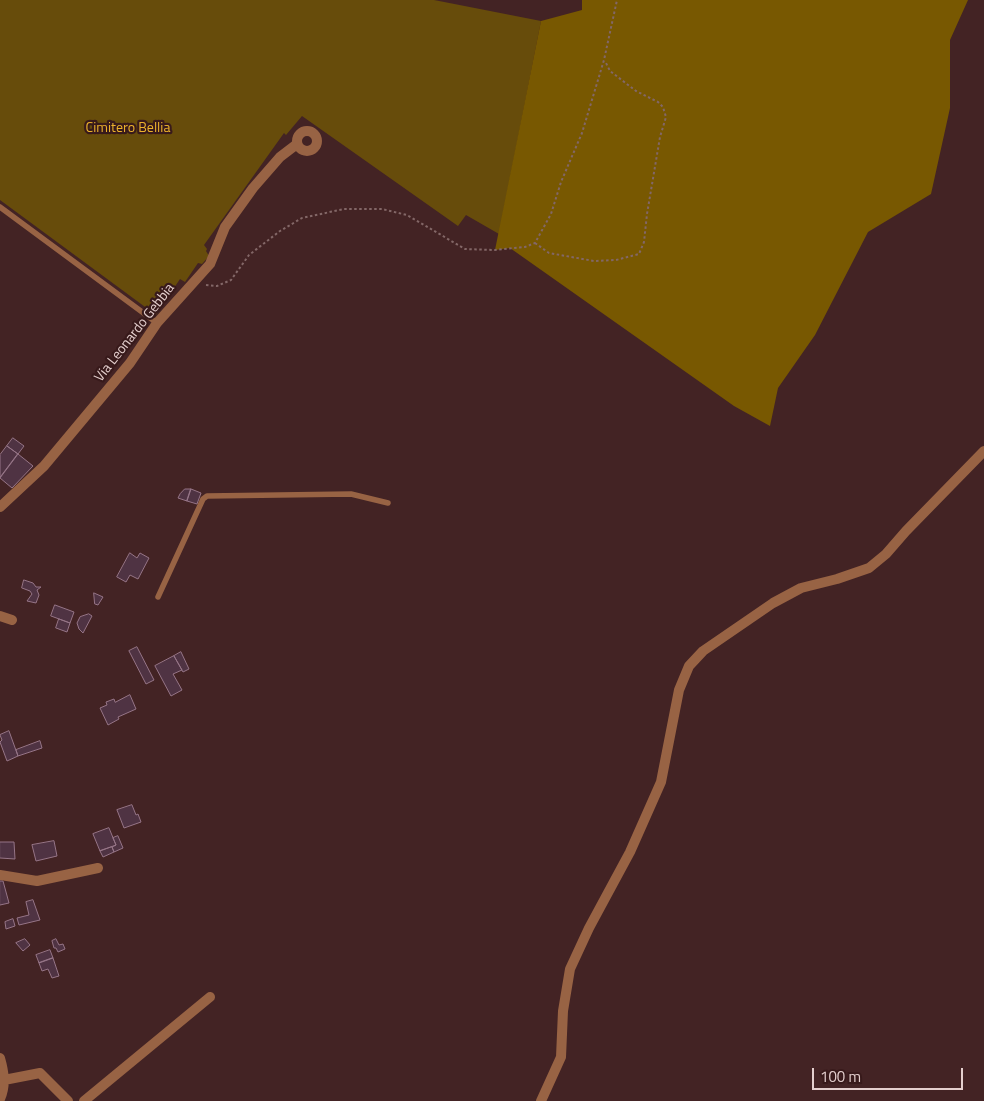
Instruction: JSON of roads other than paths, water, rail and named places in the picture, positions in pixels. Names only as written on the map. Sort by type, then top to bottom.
[{"type":"street","name":"Via Leonardo Gebbia","points":[[0,507],[44,466],[130,363],[157,323],[210,264],[225,227],[253,188],[280,157],[297,144]]},
{"type":"street","points":[[542,1101],[561,1057],[563,1011],[570,969],[589,928],[630,852],[661,782],[679,690],[688,666],[703,651],[773,603],[801,588],[837,579],[869,568],[886,554],[984,450]]},
{"type":"street","points":[[0,616],[12,620]]},
{"type":"street","points":[[0,875],[37,881],[98,868]]},
{"type":"street","points":[[84,1101],[210,997]]},
{"type":"street","points":[[0,1058],[4,1080],[4,1091],[0,1098]]},
{"type":"street","points":[[4,1080],[40,1072],[68,1101]]},
{"type":"lane","points":[[0,207],[157,323]]},
{"type":"lane","points":[[158,597],[203,500],[207,496],[352,494],[388,503]]},
{"type":"park label","name":"Cimitero Bellia","points":[[128,129]]}]
